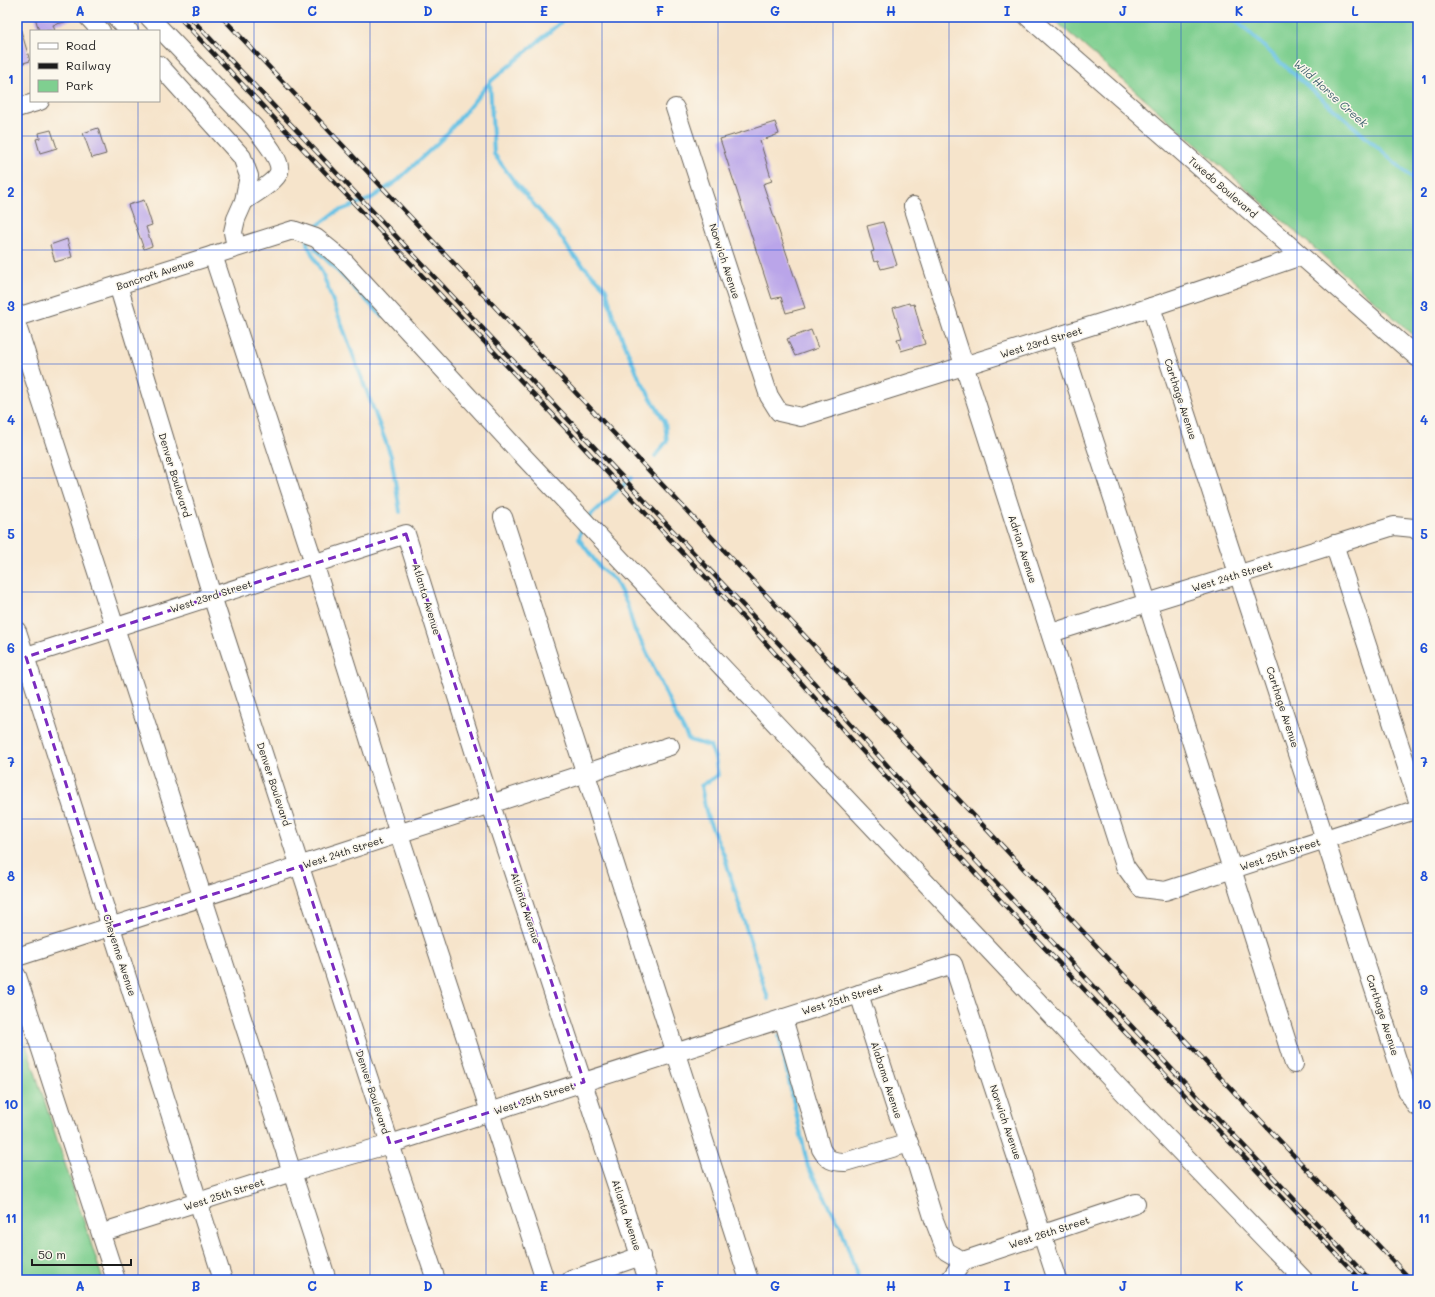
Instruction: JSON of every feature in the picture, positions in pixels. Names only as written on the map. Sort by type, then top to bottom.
[{"type":"street","points":[[88,17],[100,30]]},
{"type":"street","points":[[116,17],[127,30]]},
{"type":"street","points":[[149,17],[254,127],[267,143],[279,164],[279,173],[273,181],[244,201]]},
{"type":"street","name":"Tuxedo Boulevard","points":[[1028,17],[1418,358]]},
{"type":"street","points":[[160,66],[242,157],[249,176],[244,201],[236,219],[233,232],[236,247]]},
{"type":"street","points":[[17,108],[37,102]]},
{"type":"street","name":"Norwich Avenue","points":[[675,108],[769,396],[779,412]]},
{"type":"street","name":"Adrian Avenue","points":[[913,206],[963,366],[1051,633],[1124,866],[1141,888]]},
{"type":"street","name":"Bancroft Avenue","points":[[17,317],[293,230],[316,238],[342,258],[450,377],[1127,1096],[1304,1280]]},
{"type":"street","points":[[213,255],[314,563],[399,834],[545,1280]]},
{"type":"street","name":"West 23rd Street","points":[[779,412],[801,417],[1151,308],[1301,256]]},
{"type":"street","name":"Denver Boulevard","points":[[118,285],[212,596],[301,866],[390,1144],[436,1280]]},
{"type":"street","name":"Carthage Avenue","points":[[1151,308],[1407,1090],[1417,1106]]},
{"type":"street","points":[[17,326],[327,1280]]},
{"type":"street","points":[[1060,336],[1147,602],[1294,1064]]},
{"type":"street","points":[[503,516],[749,1280]]},
{"type":"street","name":"West 24th Street","points":[[1051,633],[1239,573],[1394,526],[1416,529]]},
{"type":"street","name":"West 23rd Street","points":[[21,658],[406,534]]},
{"type":"street","name":"Atlanta Avenue","points":[[406,534],[492,805],[648,1280]]},
{"type":"street","points":[[1334,544],[1418,800]]},
{"type":"street","name":"Cheyenne Avenue","points":[[17,630],[21,658],[111,927],[223,1280]]},
{"type":"street","name":"West 24th Street","points":[[17,957],[492,805],[670,746]]},
{"type":"street","name":"West 25th Street","points":[[1141,888],[1165,891],[1418,809]]},
{"type":"street","name":"Norwich Avenue","points":[[953,964],[1043,1233],[1057,1280]]},
{"type":"street","name":"West 25th Street","points":[[113,1229],[292,1172],[390,1144],[953,964]]},
{"type":"street","points":[[17,976],[116,1280]]},
{"type":"street","name":"Alabama Avenue","points":[[859,994],[896,1109],[917,1165],[934,1220],[946,1251],[963,1261]]},
{"type":"street","points":[[783,1018],[821,1149],[826,1158],[834,1162],[845,1162],[909,1143]]},
{"type":"street","name":"West 26th Street","points":[[963,1261],[1136,1203]]},
{"type":"street","points":[[571,1280],[641,1256]]},
{"type":"street","points":[[950,1280],[963,1261]]},
{"type":"highlighted area","points":[[406,534],[584,1082],[390,1144],[301,866],[111,927],[26,657]]},
{"type":"green space","points":[[1051,17],[1418,17],[1418,339]]},
{"type":"green space","points":[[17,1017],[103,1280],[17,1280]]},
{"type":"building","points":[[35,17],[71,17],[72,20],[53,25],[55,30],[39,30]]},
{"type":"building","points":[[20,27],[30,61],[17,65],[17,28]]},
{"type":"building","points":[[775,122],[779,134],[760,141],[772,181],[763,184],[805,308],[786,313],[781,297],[772,299],[720,139]]},
{"type":"building","points":[[98,128],[106,154],[92,158],[83,133]]},
{"type":"building","points":[[51,130],[57,148],[40,153],[36,139],[40,138],[39,133]]},
{"type":"building","points":[[144,200],[152,225],[146,227],[152,246],[144,249],[128,205]]},
{"type":"building","points":[[883,222],[897,265],[881,269],[878,261],[874,262],[871,252],[874,251],[867,226]]},
{"type":"building","points":[[67,239],[72,257],[55,262],[50,245]]},
{"type":"building","points":[[909,303],[910,305],[914,304],[925,344],[901,351],[897,339],[902,338],[893,308]]},
{"type":"building","points":[[811,330],[818,348],[795,356],[787,339]]},
{"type":"waterway","points":[[310,231],[336,212],[370,199],[397,181],[444,137],[490,82],[567,17]]},
{"type":"waterway","name":"Wild Horse Creek","points":[[1233,17],[1279,61],[1418,183]]},
{"type":"waterway","points":[[490,82],[494,154],[513,180],[556,230],[572,254],[606,289],[613,316],[639,378],[665,422],[667,441],[655,456]]},
{"type":"waterway","points":[[308,240],[307,244],[322,272],[391,456],[400,512]]},
{"type":"waterway","points":[[315,248],[382,316]]},
{"type":"waterway","points":[[588,518],[631,478]]},
{"type":"waterway","points":[[582,526],[579,539],[601,569],[615,580],[627,604],[634,629],[644,646],[675,714],[689,740],[710,746],[715,758],[718,775],[701,786],[707,816],[724,855],[768,999]]},
{"type":"waterway","points":[[779,1036],[808,1167],[840,1225],[859,1280]]},
{"type":"railway","points":[[179,17],[729,602],[854,742],[1039,942],[1361,1280]]},
{"type":"railway","points":[[190,17],[783,648],[902,782],[1370,1280]]},
{"type":"railway","points":[[222,17],[1411,1280]]}]
